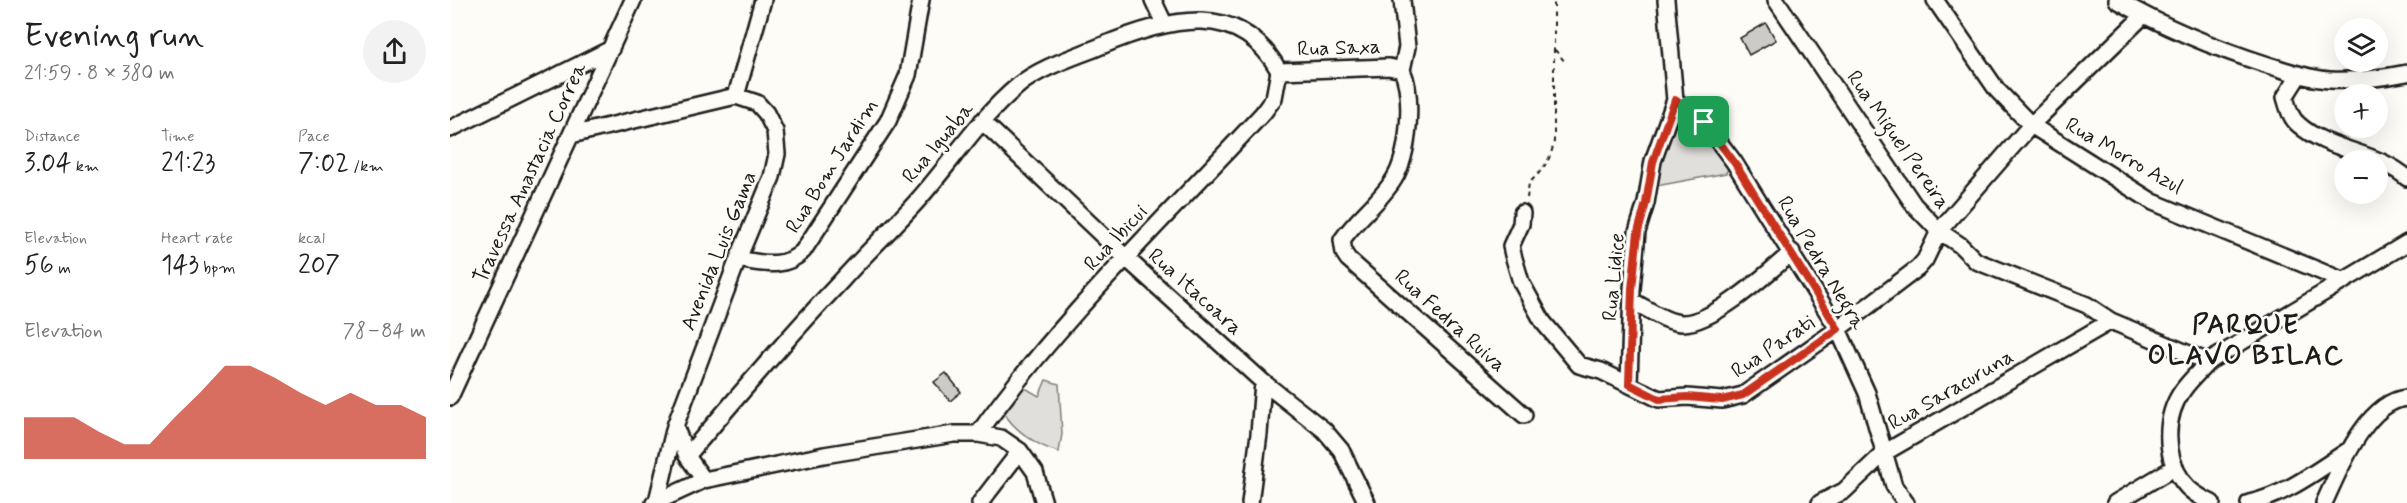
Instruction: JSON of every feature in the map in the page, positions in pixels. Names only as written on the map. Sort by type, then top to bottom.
[{"type":"street","name":"Travessa Anastacia Correa","points":[[450,396],[633,0]]},
{"type":"street","points":[[571,135],[736,96],[763,0]]},
{"type":"street","name":"Rua Bom Jardim","points":[[738,259],[770,265],[787,263],[795,260],[802,251],[888,121],[908,75],[921,0]]},
{"type":"street","points":[[1153,0],[1162,19]]},
{"type":"street","points":[[1402,0],[1407,47],[1402,70]]},
{"type":"street","name":"Rua Lidice","points":[[1629,384],[1632,301],[1638,232],[1653,162],[1675,100],[1670,24],[1666,0]]},
{"type":"street","name":"Rua Miguel Pereira","points":[[1776,0],[1914,205],[1939,231],[1960,244],[1976,261],[2087,305],[2111,321],[2208,363]]},
{"type":"street","name":"Rua Morro Azul","points":[[1935,0],[1997,90],[2031,125],[2153,202],[2344,281]]},
{"type":"street","points":[[2117,0],[2205,43],[2299,75],[2328,80],[2381,78],[2407,73]]},
{"type":"street","name":"Rua Iguaba","points":[[687,456],[843,279],[918,200],[982,121],[1022,83],[1059,63],[1162,19],[1209,11],[1231,16],[1249,26],[1264,40],[1279,71]]},
{"type":"street","name":"Rua Parati","points":[[1522,213],[1521,224],[1511,246],[1521,282],[1544,322],[1579,365],[1601,371],[1659,399],[1687,397],[1722,400],[1743,395],[1838,329],[1918,268],[1925,260],[1939,231],[2031,125],[2144,15]]},
{"type":"street","points":[[450,129],[611,49]]},
{"type":"street","name":"Rua Saxa","points":[[1279,71],[1389,67],[1402,70],[1407,80],[1409,105],[1399,166],[1395,178],[1382,195],[1342,240],[1344,253],[1348,259]]},
{"type":"street","name":"Rua Ibicui","points":[[978,434],[1004,396],[1125,257],[1263,112],[1274,98],[1279,71]]},
{"type":"street","points":[[2299,75],[2285,97],[2289,113],[2298,125],[2314,135],[2378,160],[2407,178]]},
{"type":"street","name":"Avenida Luis Gama","points":[[656,502],[675,426],[738,259],[772,177],[777,154],[775,131],[766,113],[756,104],[736,96]]},
{"type":"street","name":"Rua Pedra Negra","points":[[1675,100],[1704,122],[1734,162],[1838,329],[1867,393],[1894,486],[1906,503]]},
{"type":"street","name":"Rua Itacoara","points":[[982,121],[1125,257],[1263,382],[1324,430],[1341,450],[1366,503]]},
{"type":"street","points":[[2212,503],[2196,495],[2183,483],[2175,467],[2168,423],[2182,391],[2208,363],[2407,243]]},
{"type":"street","points":[[1632,301],[1662,317],[1683,323],[1697,320],[1746,291],[1792,252]]},
{"type":"street","name":"Rua Fedra Ruiva","points":[[1348,259],[1524,415]]},
{"type":"street","name":"Rua Saracuruna","points":[[1820,503],[1844,491],[1884,453],[2111,321]]},
{"type":"street","points":[[1250,503],[1263,382]]},
{"type":"street","points":[[2324,503],[2350,449],[2380,410],[2398,399],[2407,398]]},
{"type":"street","points":[[675,426],[687,456],[704,480]]},
{"type":"street","name":"Avenida Luis Gama","points":[[656,502],[704,480],[824,455],[954,434],[978,434],[1001,438],[1020,451],[1035,472],[1044,503]]},
{"type":"street","points":[[2249,503],[2260,501],[2296,484],[2350,449]]},
{"type":"street","points":[[980,503],[1020,451]]},
{"type":"street","points":[[2115,503],[2175,467]]},
{"type":"path","points":[[1522,213],[1529,183],[1543,170],[1552,154],[1554,0]]},
{"type":"path","points":[[1555,50],[1566,63]]},
{"type":"shaded area","points":[[1682,117],[1729,166],[1726,173],[1656,186],[1666,139],[1675,123]]},
{"type":"shaded area","points":[[1046,380],[1059,384],[1062,434],[1059,452],[1028,437],[1014,426],[1004,413],[1010,397],[1019,389],[1027,389],[1039,396]]},
{"type":"building","points":[[1766,23],[1776,40],[1749,55],[1740,38]]},
{"type":"building","points":[[946,373],[961,392],[950,401],[934,382]]},
{"type":"district","name":"PARQUE OLAVO BILAC","points":[[2246,340]]},
{"type":"route","points":[[1675,100],[1704,122],[1734,162],[1838,329],[1743,395],[1722,400],[1687,397],[1659,399],[1629,384],[1629,334],[1638,232],[1653,162],[1675,100]]}]
